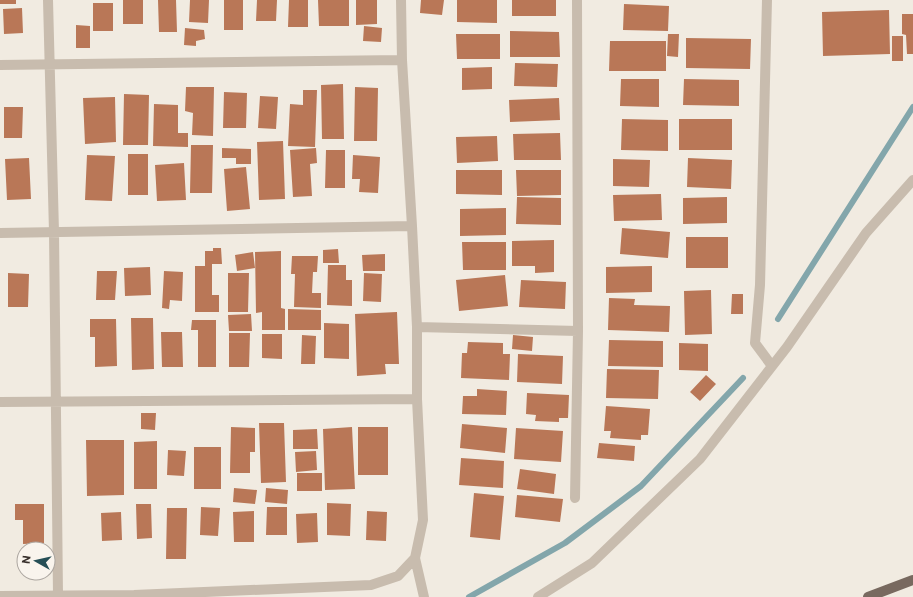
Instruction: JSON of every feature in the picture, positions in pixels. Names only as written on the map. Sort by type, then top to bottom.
[{"type":"main road","points":[[868,597],[913,580]]},
{"type":"street","points":[[48,0],[54,232],[58,595]]},
{"type":"street","points":[[402,0],[402,60],[417,327],[417,398],[423,520],[415,558],[424,597]]},
{"type":"street","points":[[575,498],[578,331],[577,0]]},
{"type":"street","points":[[767,0],[760,285],[755,343],[772,366]]},
{"type":"street","points":[[0,65],[402,60]]},
{"type":"street","points":[[538,597],[592,563],[700,459],[787,347],[866,233],[913,180]]},
{"type":"street","points":[[0,233],[412,226]]},
{"type":"street","points":[[417,327],[578,331]]},
{"type":"street","points":[[0,402],[417,398]]},
{"type":"street","points":[[0,596],[134,596],[371,585],[398,576],[415,558]]},
{"type":"building","points":[[0,0],[16,0],[16,4],[0,4]]},
{"type":"building","points":[[123,0],[143,0],[143,24],[123,24]]},
{"type":"building","points":[[158,0],[176,0],[177,32],[159,32]]},
{"type":"building","points":[[190,0],[209,0],[208,23],[189,22]]},
{"type":"building","points":[[224,0],[243,0],[243,30],[224,30]]},
{"type":"building","points":[[257,0],[277,0],[276,21],[256,21]]},
{"type":"building","points":[[289,0],[308,0],[308,27],[288,27]]},
{"type":"building","points":[[318,0],[349,0],[349,26],[319,26]]},
{"type":"building","points":[[356,0],[377,0],[377,24],[356,25]]},
{"type":"building","points":[[421,0],[444,0],[442,15],[420,13]]},
{"type":"building","points":[[457,0],[497,0],[497,23],[457,22]]},
{"type":"building","points":[[512,0],[556,0],[556,16],[512,16]]},
{"type":"building","points":[[93,3],[113,3],[113,31],[93,31]]},
{"type":"building","points":[[624,4],[669,6],[668,31],[623,30]]},
{"type":"building","points":[[22,8],[23,33],[4,34],[3,9]]},
{"type":"building","points":[[889,10],[890,54],[823,56],[822,12]]},
{"type":"building","points":[[902,14],[913,14],[913,54],[907,54],[906,35],[902,34]]},
{"type":"building","points":[[76,25],[90,26],[90,48],[76,48]]},
{"type":"building","points":[[364,26],[382,28],[381,42],[363,41]]},
{"type":"building","points":[[185,28],[204,30],[205,39],[196,41],[196,46],[184,45]]},
{"type":"building","points":[[510,31],[559,32],[560,57],[510,57]]},
{"type":"building","points":[[456,34],[500,34],[500,59],[457,59]]},
{"type":"building","points":[[668,34],[679,34],[678,57],[667,56]]},
{"type":"building","points":[[892,36],[903,36],[903,61],[892,61]]},
{"type":"building","points":[[686,38],[751,39],[750,69],[686,68]]},
{"type":"building","points":[[610,41],[666,41],[666,71],[609,71]]},
{"type":"building","points":[[515,63],[558,64],[557,87],[514,86]]},
{"type":"building","points":[[492,67],[492,89],[462,90],[462,68]]},
{"type":"building","points":[[621,79],[659,79],[659,107],[620,106]]},
{"type":"building","points":[[684,79],[739,80],[739,106],[683,105]]},
{"type":"building","points":[[343,84],[344,139],[322,139],[321,85]]},
{"type":"building","points":[[186,87],[214,87],[213,136],[192,135],[193,113],[185,111]]},
{"type":"building","points":[[355,87],[378,88],[377,141],[354,141]]},
{"type":"building","points":[[303,90],[317,90],[315,147],[288,146],[290,104],[303,105]]},
{"type":"building","points":[[224,92],[247,93],[246,128],[223,128]]},
{"type":"building","points":[[124,94],[149,95],[148,145],[123,145]]},
{"type":"building","points":[[260,96],[278,97],[276,129],[258,128]]},
{"type":"building","points":[[115,97],[116,142],[85,144],[83,98]]},
{"type":"building","points":[[559,98],[560,120],[510,122],[509,100]]},
{"type":"building","points":[[154,104],[178,105],[178,133],[188,133],[188,147],[153,146]]},
{"type":"building","points":[[4,107],[23,107],[22,138],[4,138]]},
{"type":"building","points":[[622,119],[668,120],[668,151],[621,150]]},
{"type":"building","points":[[679,119],[732,119],[732,150],[679,150]]},
{"type":"building","points":[[560,133],[561,160],[514,160],[513,134]]},
{"type":"building","points":[[497,136],[498,161],[457,163],[456,137]]},
{"type":"building","points":[[283,141],[285,199],[259,200],[257,142]]},
{"type":"building","points":[[191,145],[213,145],[212,193],[190,193]]},
{"type":"building","points":[[222,148],[251,149],[251,164],[236,164],[236,158],[222,158]]},
{"type":"building","points":[[316,148],[317,163],[310,164],[312,196],[293,197],[290,150]]},
{"type":"building","points":[[326,150],[345,150],[345,188],[325,188]]},
{"type":"building","points":[[128,154],[148,154],[148,195],[128,195]]},
{"type":"building","points":[[87,155],[115,156],[112,201],[85,200]]},
{"type":"building","points":[[353,155],[380,157],[378,193],[359,192],[360,179],[352,179]]},
{"type":"building","points":[[29,158],[31,199],[7,200],[5,159]]},
{"type":"building","points":[[688,158],[732,160],[731,189],[687,187]]},
{"type":"building","points":[[613,159],[650,160],[649,187],[613,186]]},
{"type":"building","points":[[184,163],[186,200],[157,201],[155,165]]},
{"type":"building","points":[[246,167],[250,209],[227,211],[224,169]]},
{"type":"building","points":[[456,170],[502,170],[502,195],[456,194]]},
{"type":"building","points":[[516,170],[561,170],[561,195],[517,196]]},
{"type":"building","points":[[661,194],[662,220],[614,221],[613,195]]},
{"type":"building","points":[[517,197],[561,198],[561,225],[516,224]]},
{"type":"building","points":[[727,197],[727,223],[683,224],[683,198]]},
{"type":"building","points":[[506,208],[506,235],[460,236],[460,209]]},
{"type":"building","points":[[622,228],[670,232],[668,258],[620,254]]},
{"type":"building","points":[[686,237],[728,237],[728,268],[686,268]]},
{"type":"building","points":[[554,240],[554,272],[535,273],[535,266],[512,266],[512,241]]},
{"type":"building","points":[[462,242],[506,242],[506,270],[463,270]]},
{"type":"building","points":[[213,248],[221,248],[222,264],[212,264],[212,295],[219,295],[219,312],[195,312],[195,266],[205,266],[205,251],[213,251]]},
{"type":"building","points":[[338,249],[339,263],[323,263],[323,250]]},
{"type":"building","points":[[281,251],[281,308],[285,309],[285,330],[262,330],[262,312],[256,313],[255,252]]},
{"type":"building","points":[[253,252],[255,268],[237,271],[235,255]]},
{"type":"building","points":[[385,254],[385,271],[363,271],[362,255]]},
{"type":"building","points":[[292,256],[318,256],[317,272],[313,272],[312,293],[321,293],[321,308],[294,307],[295,274],[291,274]]},
{"type":"building","points":[[328,265],[346,265],[346,280],[352,280],[352,306],[327,305]]},
{"type":"building","points":[[652,266],[652,292],[606,293],[606,267]]},
{"type":"building","points":[[150,267],[151,295],[125,296],[124,268]]},
{"type":"building","points":[[97,271],[117,271],[115,300],[96,300]]},
{"type":"building","points":[[164,271],[183,272],[182,301],[170,300],[169,309],[162,308]]},
{"type":"building","points":[[8,273],[29,274],[28,307],[8,307]]},
{"type":"building","points":[[228,273],[249,273],[248,312],[228,312]]},
{"type":"building","points":[[364,273],[382,274],[381,302],[363,301]]},
{"type":"building","points":[[505,275],[508,306],[459,311],[456,280]]},
{"type":"building","points":[[521,280],[566,282],[565,309],[519,307]]},
{"type":"building","points":[[711,290],[712,334],[685,335],[684,291]]},
{"type":"building","points":[[732,294],[743,294],[743,314],[731,314]]},
{"type":"building","points":[[609,298],[635,299],[634,305],[670,306],[669,332],[608,330]]},
{"type":"building","points":[[288,309],[321,310],[321,330],[288,330]]},
{"type":"building","points":[[397,312],[399,364],[385,364],[386,374],[357,376],[355,314]]},
{"type":"building","points":[[251,314],[252,331],[229,331],[228,315]]},
{"type":"building","points":[[131,318],[153,318],[154,369],[132,370]]},
{"type":"building","points":[[90,319],[116,319],[117,366],[95,367],[95,337],[90,337]]},
{"type":"building","points":[[192,320],[216,320],[216,367],[198,367],[198,330],[191,330]]},
{"type":"building","points":[[324,323],[349,324],[349,359],[324,358]]},
{"type":"building","points":[[161,332],[182,332],[183,367],[162,367]]},
{"type":"building","points":[[229,333],[250,333],[249,367],[229,367]]},
{"type":"building","points":[[262,334],[282,334],[282,359],[262,358]]},
{"type":"building","points":[[302,335],[316,336],[315,364],[301,364]]},
{"type":"building","points":[[513,335],[533,337],[532,351],[512,349]]},
{"type":"building","points":[[609,340],[663,341],[663,367],[608,366]]},
{"type":"building","points":[[468,342],[503,343],[503,354],[510,354],[509,380],[461,378],[462,353],[467,353]]},
{"type":"building","points":[[679,343],[708,344],[708,371],[679,370]]},
{"type":"building","points":[[518,354],[563,356],[562,384],[517,382]]},
{"type":"building","points":[[607,369],[659,370],[658,399],[606,398]]},
{"type":"building","points":[[706,375],[716,384],[700,401],[690,392]]},
{"type":"building","points":[[477,389],[507,391],[506,415],[462,414],[463,396],[477,396]]},
{"type":"building","points":[[527,393],[569,395],[568,418],[559,418],[559,422],[535,421],[536,415],[526,414]]},
{"type":"building","points":[[606,406],[650,409],[648,435],[641,435],[641,440],[610,438],[611,431],[604,431]]},
{"type":"building","points":[[141,413],[156,413],[155,430],[141,429]]},
{"type":"building","points":[[259,423],[284,423],[286,482],[261,483]]},
{"type":"building","points":[[462,424],[507,428],[505,453],[460,448]]},
{"type":"building","points":[[231,427],[255,428],[255,452],[250,452],[250,473],[230,473]]},
{"type":"building","points":[[352,427],[355,489],[325,490],[323,429]]},
{"type":"building","points":[[358,427],[388,427],[388,475],[358,475]]},
{"type":"building","points":[[516,428],[563,431],[561,462],[514,459]]},
{"type":"building","points":[[317,429],[318,449],[293,449],[293,430]]},
{"type":"building","points":[[86,440],[124,440],[124,495],[87,496]]},
{"type":"building","points":[[157,441],[157,489],[134,489],[134,442]]},
{"type":"building","points":[[599,443],[635,446],[634,461],[597,458]]},
{"type":"building","points":[[194,447],[221,447],[221,489],[194,489]]},
{"type":"building","points":[[168,450],[186,451],[184,476],[167,475]]},
{"type":"building","points":[[316,451],[317,470],[296,472],[295,452]]},
{"type":"building","points":[[461,458],[504,461],[503,488],[459,485]]},
{"type":"building","points":[[520,469],[556,474],[554,494],[517,489]]},
{"type":"building","points":[[297,473],[322,473],[322,491],[297,491]]},
{"type":"building","points":[[234,488],[257,490],[255,504],[233,502]]},
{"type":"building","points":[[266,488],[288,490],[287,504],[265,502]]},
{"type":"building","points":[[474,493],[504,496],[500,540],[470,537]]},
{"type":"building","points":[[517,495],[563,499],[560,522],[515,517]]},
{"type":"building","points":[[327,503],[351,504],[350,536],[327,535]]},
{"type":"building","points":[[15,504],[44,504],[44,541],[23,541],[23,520],[15,520]]},
{"type":"building","points":[[136,504],[151,504],[152,538],[137,539]]},
{"type":"building","points":[[201,507],[220,508],[218,536],[200,535]]},
{"type":"building","points":[[267,507],[287,507],[287,535],[266,535]]},
{"type":"building","points":[[167,508],[187,508],[186,559],[166,559]]},
{"type":"building","points":[[254,511],[254,542],[234,542],[233,512]]},
{"type":"building","points":[[367,511],[387,512],[386,541],[366,540]]},
{"type":"building","points":[[121,512],[122,540],[102,541],[101,513]]},
{"type":"building","points":[[317,513],[318,542],[297,543],[296,514]]},
{"type":"waterway","points":[[778,319],[913,107]]},
{"type":"waterway","points":[[469,597],[565,543],[641,486],[743,378]]}]
